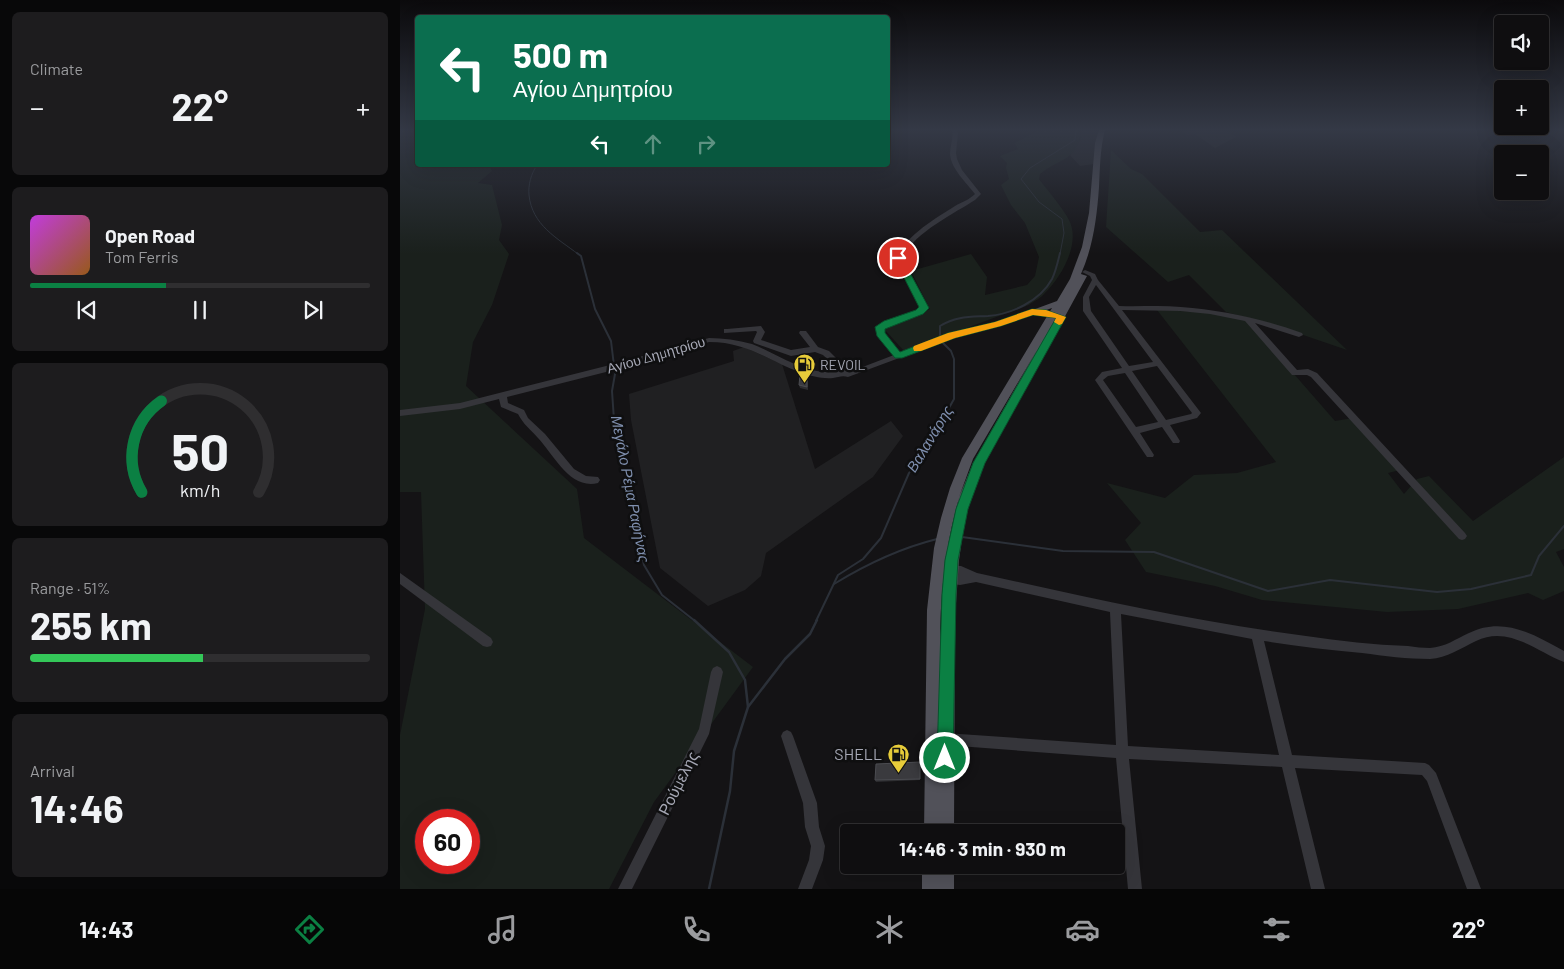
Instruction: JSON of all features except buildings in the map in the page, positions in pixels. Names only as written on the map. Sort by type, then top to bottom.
[{"type":"main road","points":[[932,824],[934,704],[932,654],[943,574],[954,549],[965,497],[979,463],[1055,318],[1058,303],[1077,274],[1087,245],[1095,171]]},
{"type":"main road","points":[[945,824],[943,574],[939,550],[943,528],[955,489],[968,458],[1085,272],[1095,237],[1101,171]]},
{"type":"main road","points":[[1032,312],[1058,303]]},
{"type":"main road","points":[[931,874],[931,889]]},
{"type":"main road","points":[[945,874],[945,889]]},
{"type":"street","points":[[899,356],[880,334],[880,327],[920,312],[924,308],[898,262],[900,253],[915,238],[940,219],[978,194],[963,171]]},
{"type":"street","points":[[1085,272],[1093,275],[1197,413],[1194,416],[1134,431]]},
{"type":"street","points":[[1095,280],[1086,297],[1087,311],[1176,441]]},
{"type":"street","points":[[1118,308],[1179,309],[1222,314],[1265,324],[1299,335]]},
{"type":"street","points":[[1032,312],[1055,318]]},
{"type":"street","name":"Αγίου Δημητρίου","points":[[400,414],[449,408],[502,396],[719,339],[749,346],[814,374],[848,374],[948,336],[1021,317],[1032,312]]},
{"type":"street","name":"Αγίου Δημητρίου","points":[[1021,317],[1055,318]]},
{"type":"street","points":[[1248,320],[1294,372],[1314,374],[1462,536]]},
{"type":"street","points":[[727,331],[758,328],[761,332],[757,341],[766,346],[791,353],[815,349],[826,353],[848,374]]},
{"type":"street","points":[[803,333],[815,349]]},
{"type":"street","points":[[1150,455],[1099,380],[1105,374],[1159,363]]},
{"type":"street","points":[[502,396],[504,405],[521,412],[525,420],[542,436],[571,472],[584,479],[595,480]]},
{"type":"street","points":[[943,574],[976,577],[1115,608],[1257,636],[1385,651],[1434,653],[1458,646],[1480,633],[1497,631],[1515,634],[1539,643],[1564,657]]},
{"type":"street","points":[[400,578],[487,642]]},
{"type":"street","points":[[1115,608],[1122,752],[1135,889]]},
{"type":"street","points":[[1257,636],[1318,889]]},
{"type":"street","name":"Ρούμελης","points":[[625,889],[705,730],[717,672]]},
{"type":"street","points":[[787,736],[807,792],[812,812],[812,827],[818,846],[816,860],[805,889]]},
{"type":"street","points":[[945,740],[1422,769],[1428,771],[1432,777],[1474,889]]},
{"type":"shaded area","points":[[400,171],[491,171],[478,183],[492,185],[502,225],[499,240],[509,254],[492,305],[473,342],[466,386],[577,489],[584,538],[753,667],[654,802],[609,889],[400,889],[400,735],[425,609],[421,492],[400,492]]},
{"type":"shaded area","points":[[1007,171],[1044,171],[1040,174],[1039,179],[1069,220],[1073,239],[1068,259],[1058,278],[1043,295],[1029,305],[904,351],[885,330],[887,326],[930,309],[911,271],[971,254],[987,277],[985,295],[1027,285],[1035,276],[1039,257],[1025,223],[1011,205],[1001,185],[1009,179]]},
{"type":"shaded area","points":[[1110,171],[1136,171],[1142,174],[1200,232],[1222,230],[1347,350],[1271,324],[1226,312],[1189,275],[1168,282],[1106,227]]},
{"type":"shaded area","points":[[1157,310],[1202,312],[1247,320],[1335,421],[1353,418],[1400,470],[1388,473],[1404,494],[1417,479],[1429,476],[1473,521],[1564,457],[1564,549],[1556,552],[1564,567],[1564,591],[1543,600],[1528,593],[1458,609],[1387,612],[1262,600],[1215,586],[1146,572],[1125,540],[1141,523],[1107,483],[1165,498],[1194,475],[1237,473],[1276,462]]},
{"type":"shaded area","points":[[744,347],[782,364],[815,469],[891,421],[903,436],[873,477],[766,553],[761,576],[745,590],[708,606],[660,568],[631,420],[629,394],[734,361],[733,351]]},
{"type":"waterway","name":"Μεγάλο Ρέμα Ραφήνας","points":[[533,171],[530,180],[529,195],[535,215],[547,230],[578,254]]},
{"type":"waterway","name":"Βαλανάρης","points":[[1027,171],[1021,179],[1039,202],[1062,219],[1064,233],[1060,254]]},
{"type":"waterway","name":"Μεγάλο Ρέμα Ραφήνας","points":[[577,253],[581,256],[595,309],[611,341],[615,374],[612,391],[614,420],[644,565],[662,595],[695,621]]},
{"type":"waterway","name":"Βαλανάρης","points":[[940,337],[940,326],[952,320],[997,315],[1016,309],[1033,300],[1047,287],[1052,279],[1060,253]]},
{"type":"waterway","name":"Βαλανάρης","points":[[816,621],[838,575],[863,559],[881,538],[909,473],[922,456],[954,399],[954,359],[951,351],[942,342]]},
{"type":"waterway","points":[[962,537],[1063,551],[1154,552],[1268,591],[1330,580],[1437,592],[1471,589],[1531,575],[1539,556],[1564,526]]},
{"type":"waterway","points":[[834,584],[884,558],[910,547],[937,539]]},
{"type":"waterway","name":"Μεγάλο Ρέμα Ραφήνας","points":[[694,620],[729,652],[745,680],[748,707]]},
{"type":"waterway","name":"Βαλανάρης","points":[[748,707],[785,659],[810,634],[817,620]]},
{"type":"waterway","name":"Μεγάλο Ρέμα Ραφήνας","points":[[709,889],[730,791],[734,751],[748,707]]},
{"type":"slow traffic","points":[[918,348],[952,335],[998,324],[1032,312],[1050,313],[1061,317],[1059,322]]},
{"type":"place","name":"REVOIL","points":[[804,384]]},
{"type":"place","name":"SHELL","points":[[898,773]]},
{"type":"route","points":[[898,258],[898,262],[911,281],[924,308],[920,312],[880,327],[880,334],[899,356],[952,335],[998,324],[1032,312],[1050,313],[1061,317],[979,463],[962,509],[952,560],[949,594],[945,758]]}]
